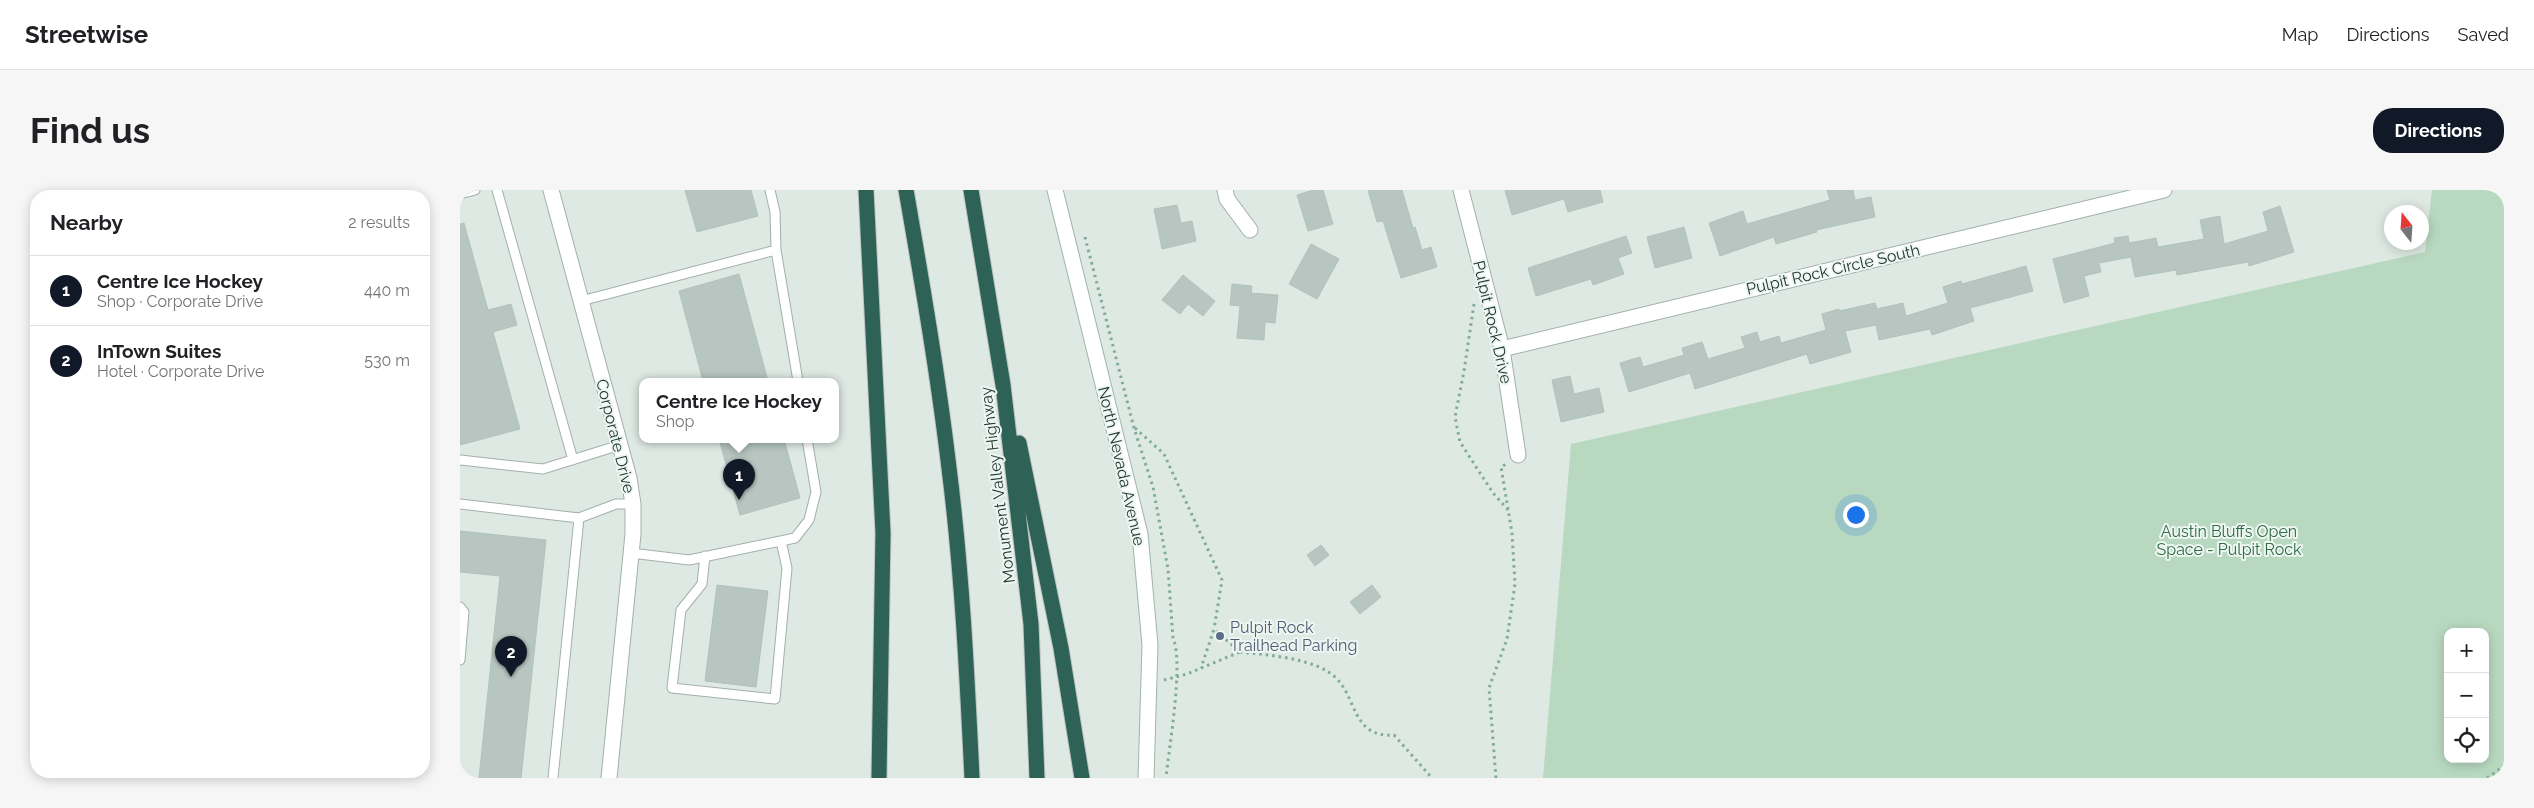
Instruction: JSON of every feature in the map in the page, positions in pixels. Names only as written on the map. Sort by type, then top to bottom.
[{"type":"highway","points":[[866,190],[883,533],[879,778]]},
{"type":"highway","points":[[906,190],[932,339],[950,469],[965,631],[972,778]]},
{"type":"highway","name":"Monument Valley Highway","points":[[971,190],[1003,384],[1031,624],[1037,778]]},
{"type":"highway","points":[[993,319],[1061,648],[1082,778]]},
{"type":"street","name":"Corporate Drive","points":[[551,190],[620,445],[633,504],[631,552],[609,778]]},
{"type":"street","name":"North Nevada Avenue","points":[[1055,190],[1140,534],[1150,645],[1146,778]]},
{"type":"street","points":[[1225,190],[1227,200],[1250,230]]},
{"type":"street","name":"Pulpit Rock Drive","points":[[1461,190],[1502,348],[1518,455]]},
{"type":"street","name":"Pulpit Rock Circle South","points":[[1502,348],[2164,190]]},
{"type":"lane","points":[[460,194],[475,190]]},
{"type":"lane","points":[[498,190],[573,460]]},
{"type":"lane","points":[[770,190],[775,212],[776,250],[797,378]]},
{"type":"lane","points":[[581,301],[776,250]]},
{"type":"lane","points":[[631,552],[689,560],[795,538],[809,520],[816,492],[808,443]]},
{"type":"lane","points":[[460,460],[543,469],[620,445]]},
{"type":"lane","points":[[460,504],[579,518],[616,504],[633,504]]},
{"type":"lane","points":[[553,778],[579,518]]},
{"type":"lane","points":[[705,556],[702,584],[681,610],[672,688],[775,699],[787,568],[781,541]]},
{"type":"lane","points":[[460,607],[464,612],[460,660]]},
{"type":"path","points":[[1082,228],[1134,428],[1153,488],[1168,569],[1173,638],[1178,648],[1166,778]]},
{"type":"path","points":[[1474,297],[1464,371],[1455,417],[1460,442],[1493,493],[1508,510]]},
{"type":"path","points":[[1134,428],[1164,454],[1222,580],[1214,629],[1201,668]]},
{"type":"path","points":[[1496,778],[1489,688],[1507,639],[1515,584],[1508,510],[1501,467],[1518,455]]},
{"type":"path","points":[[1214,629],[1240,652]]},
{"type":"path","points":[[1149,683],[1201,668],[1240,652],[1278,656],[1316,666],[1336,678],[1363,725],[1384,736],[1394,735],[1432,778]]},
{"type":"path","points":[[2487,778],[2504,766]]},
{"type":"green space","name":"Austin Bluffs Open Space - Pulpit Rock","points":[[2432,190],[2504,190],[2504,778],[1543,778],[1571,444],[2425,252],[2425,250],[2429,250],[2429,217]]},
{"type":"building","points":[[685,190],[751,190],[758,216],[697,232]]},
{"type":"building","points":[[1313,190],[1323,190],[1333,224],[1308,231],[1297,195]]},
{"type":"building","points":[[1368,190],[1402,190],[1413,228],[1415,227],[1422,250],[1431,247],[1437,267],[1401,278],[1383,221],[1377,222]]},
{"type":"building","points":[[1505,190],[1600,190],[1603,202],[1568,212],[1564,199],[1512,215]]},
{"type":"building","points":[[1827,190],[1853,190],[1855,200],[1871,197],[1875,217],[1816,230],[1817,232],[1776,244],[1774,237],[1720,256],[1709,223],[1743,211],[1747,224],[1830,200]]},
{"type":"building","points":[[1177,205],[1181,223],[1192,221],[1196,241],[1162,249],[1154,209]]},
{"type":"building","points":[[2280,206],[2294,252],[2249,266],[2248,262],[2177,275],[2176,270],[2135,277],[2131,257],[2099,263],[2101,272],[2084,276],[2089,296],[2064,303],[2053,259],[2115,243],[2114,238],[2128,236],[2129,243],[2156,238],[2158,247],[2204,239],[2200,220],[2220,216],[2224,244],[2268,231],[2263,212]]},
{"type":"building","points":[[464,223],[488,310],[511,304],[517,325],[493,332],[520,429],[460,445],[460,224]]},
{"type":"building","points":[[1684,227],[1692,258],[1655,268],[1647,237]]},
{"type":"building","points":[[1626,236],[1632,253],[1618,258],[1624,274],[1593,285],[1591,279],[1536,296],[1528,268]]},
{"type":"building","points":[[1311,244],[1339,259],[1317,299],[1289,284]]},
{"type":"building","points":[[2026,266],[2033,291],[1970,308],[1974,321],[1932,335],[1930,329],[1879,340],[1876,325],[1845,331],[1851,352],[1810,364],[1807,354],[1695,389],[1690,373],[1629,392],[1620,363],[1640,357],[1643,367],[1684,355],[1682,348],[1702,342],[1708,359],[1745,348],[1741,337],[1757,332],[1760,342],[1779,336],[1781,343],[1826,330],[1822,314],[1875,303],[1877,309],[1903,303],[1906,316],[1948,303],[1943,287],[1961,281],[1962,284]]},
{"type":"building","points":[[739,274],[767,378],[702,378],[679,291]]},
{"type":"building","points":[[1183,275],[1215,301],[1203,316],[1188,304],[1180,314],[1162,300]]},
{"type":"building","points":[[1232,284],[1252,286],[1251,293],[1278,295],[1275,323],[1265,322],[1264,340],[1237,338],[1240,306],[1230,305]]},
{"type":"building","points":[[1570,376],[1574,394],[1599,388],[1604,412],[1561,422],[1552,380]]},
{"type":"building","points":[[720,443],[785,443],[800,498],[740,515]]},
{"type":"building","points":[[460,531],[546,540],[521,778],[479,778],[500,576],[460,572]]},
{"type":"building","points":[[1321,545],[1329,555],[1315,566],[1307,555]]},
{"type":"building","points":[[717,585],[768,591],[756,687],[705,681]]},
{"type":"building","points":[[1372,585],[1381,597],[1360,614],[1350,602]]},
{"type":"place","name":"Centre Ice Hockey","points":[[739,500]]},
{"type":"place","name":"Pulpit Rock Trailhead Parking","points":[[1220,636]]},
{"type":"place","name":"InTown Suites","points":[[511,677]]}]
